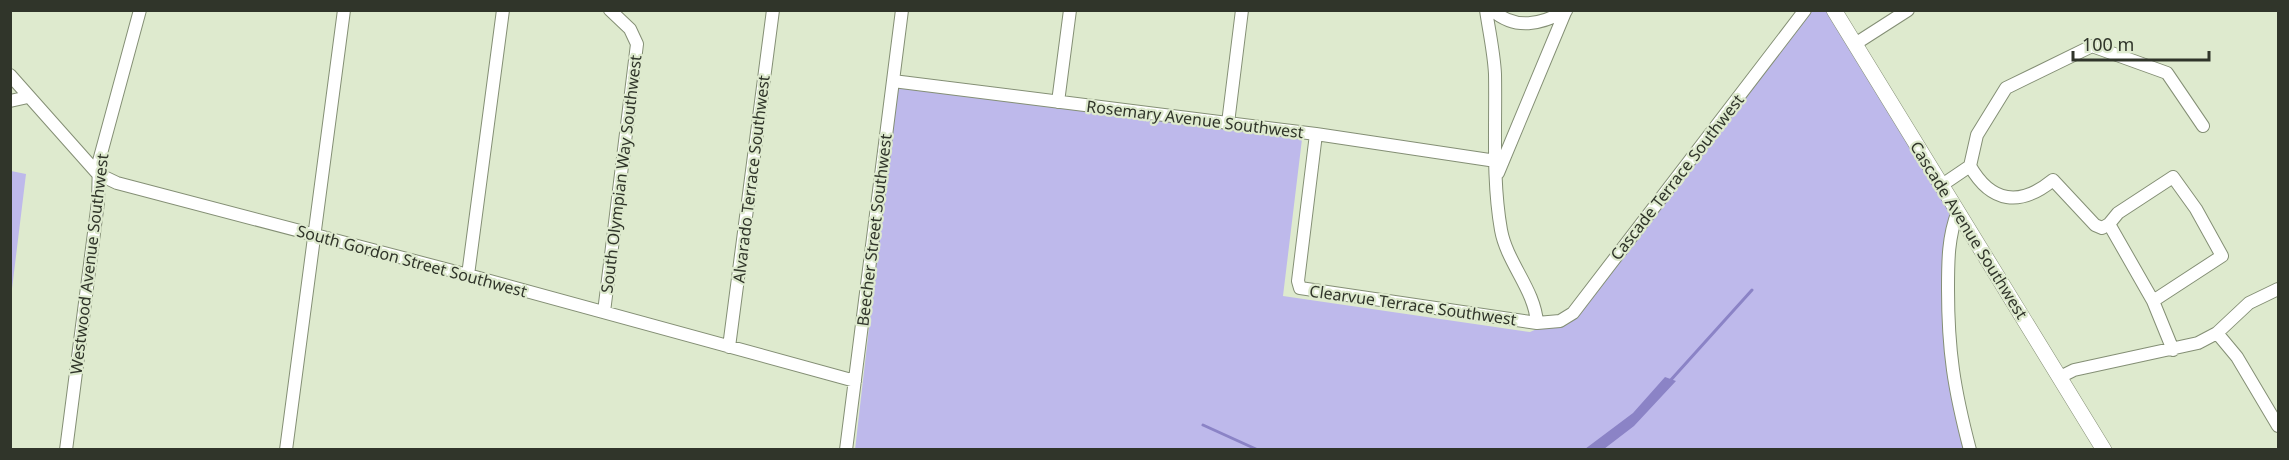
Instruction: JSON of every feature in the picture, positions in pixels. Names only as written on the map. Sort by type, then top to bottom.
[{"type":"main road","name":"Cascade Avenue Southwest","points":[[1834,10],[2104,450]]},
{"type":"street","name":"Westwood Avenue Southwest","points":[[66,450],[98,202],[98,174],[140,10]]},
{"type":"street","points":[[286,450],[344,10]]},
{"type":"street","points":[[468,275],[503,10]]},
{"type":"street","name":"South Olympian Way Southwest","points":[[604,312],[637,45],[630,29],[610,10]]},
{"type":"street","name":"Alvarado Terrace Southwest","points":[[729,347],[773,10]]},
{"type":"street","name":"Beecher Street Southwest","points":[[846,450],[902,10]]},
{"type":"street","points":[[1058,102],[1070,10]]},
{"type":"street","points":[[1228,123],[1242,10]]},
{"type":"street","points":[[1486,10],[1494,71],[1497,205],[1502,234],[1512,262],[1536,310],[1537,323]]},
{"type":"street","points":[[1492,10],[1504,19],[1524,24],[1545,22],[1566,10]]},
{"type":"street","points":[[1496,178],[1566,10]]},
{"type":"street","name":"Cascade Terrace Southwest","points":[[1537,323],[1560,321],[1573,313],[1805,10]]},
{"type":"street","points":[[1855,44],[1908,10]]},
{"type":"street","points":[[1942,185],[1970,166],[1977,135],[2006,88],[2092,46],[2167,73],[2203,126]]},
{"type":"street","name":"South Gordon Street Southwest","points":[[10,75],[98,174],[117,183],[468,275],[855,381]]},
{"type":"street","name":"Rosemary Avenue Southwest","points":[[893,81],[1316,134],[1496,161]]},
{"type":"street","points":[[10,101],[28,97]]},
{"type":"street","name":"Clearvue Terrace Southwest","points":[[1316,134],[1298,281],[1300,288],[1537,323]]},
{"type":"street","points":[[1970,166],[1991,191],[2010,198],[2027,196],[2053,180],[2095,225],[2102,228],[2109,224],[2118,213],[2173,177],[2196,209],[2222,256],[2153,301]]},
{"type":"street","points":[[1958,211],[1951,229],[1948,249],[1948,339],[1955,393],[1970,450]]},
{"type":"street","points":[[2109,224],[2153,301],[2173,350]]},
{"type":"street","points":[[2060,377],[2074,370],[2198,344],[2217,333],[2249,303],[2278,289]]},
{"type":"street","points":[[2217,333],[2237,357],[2278,426]]},
{"type":"shaded area","points":[[1803,11],[1837,11],[1961,221],[1952,251],[1946,302],[1972,449],[855,450],[897,84],[1302,139],[1283,296],[1530,332],[1577,311]]},
{"type":"shaded area","points":[[10,171],[26,174],[11,297]]},
{"type":"shaded area","points":[[1665,377],[1676,381],[1634,426],[1604,449],[1585,449],[1633,413]]},
{"type":"waterway","points":[[1669,382],[1752,290]]},
{"type":"waterway","points":[[1203,425],[1258,450]]}]
